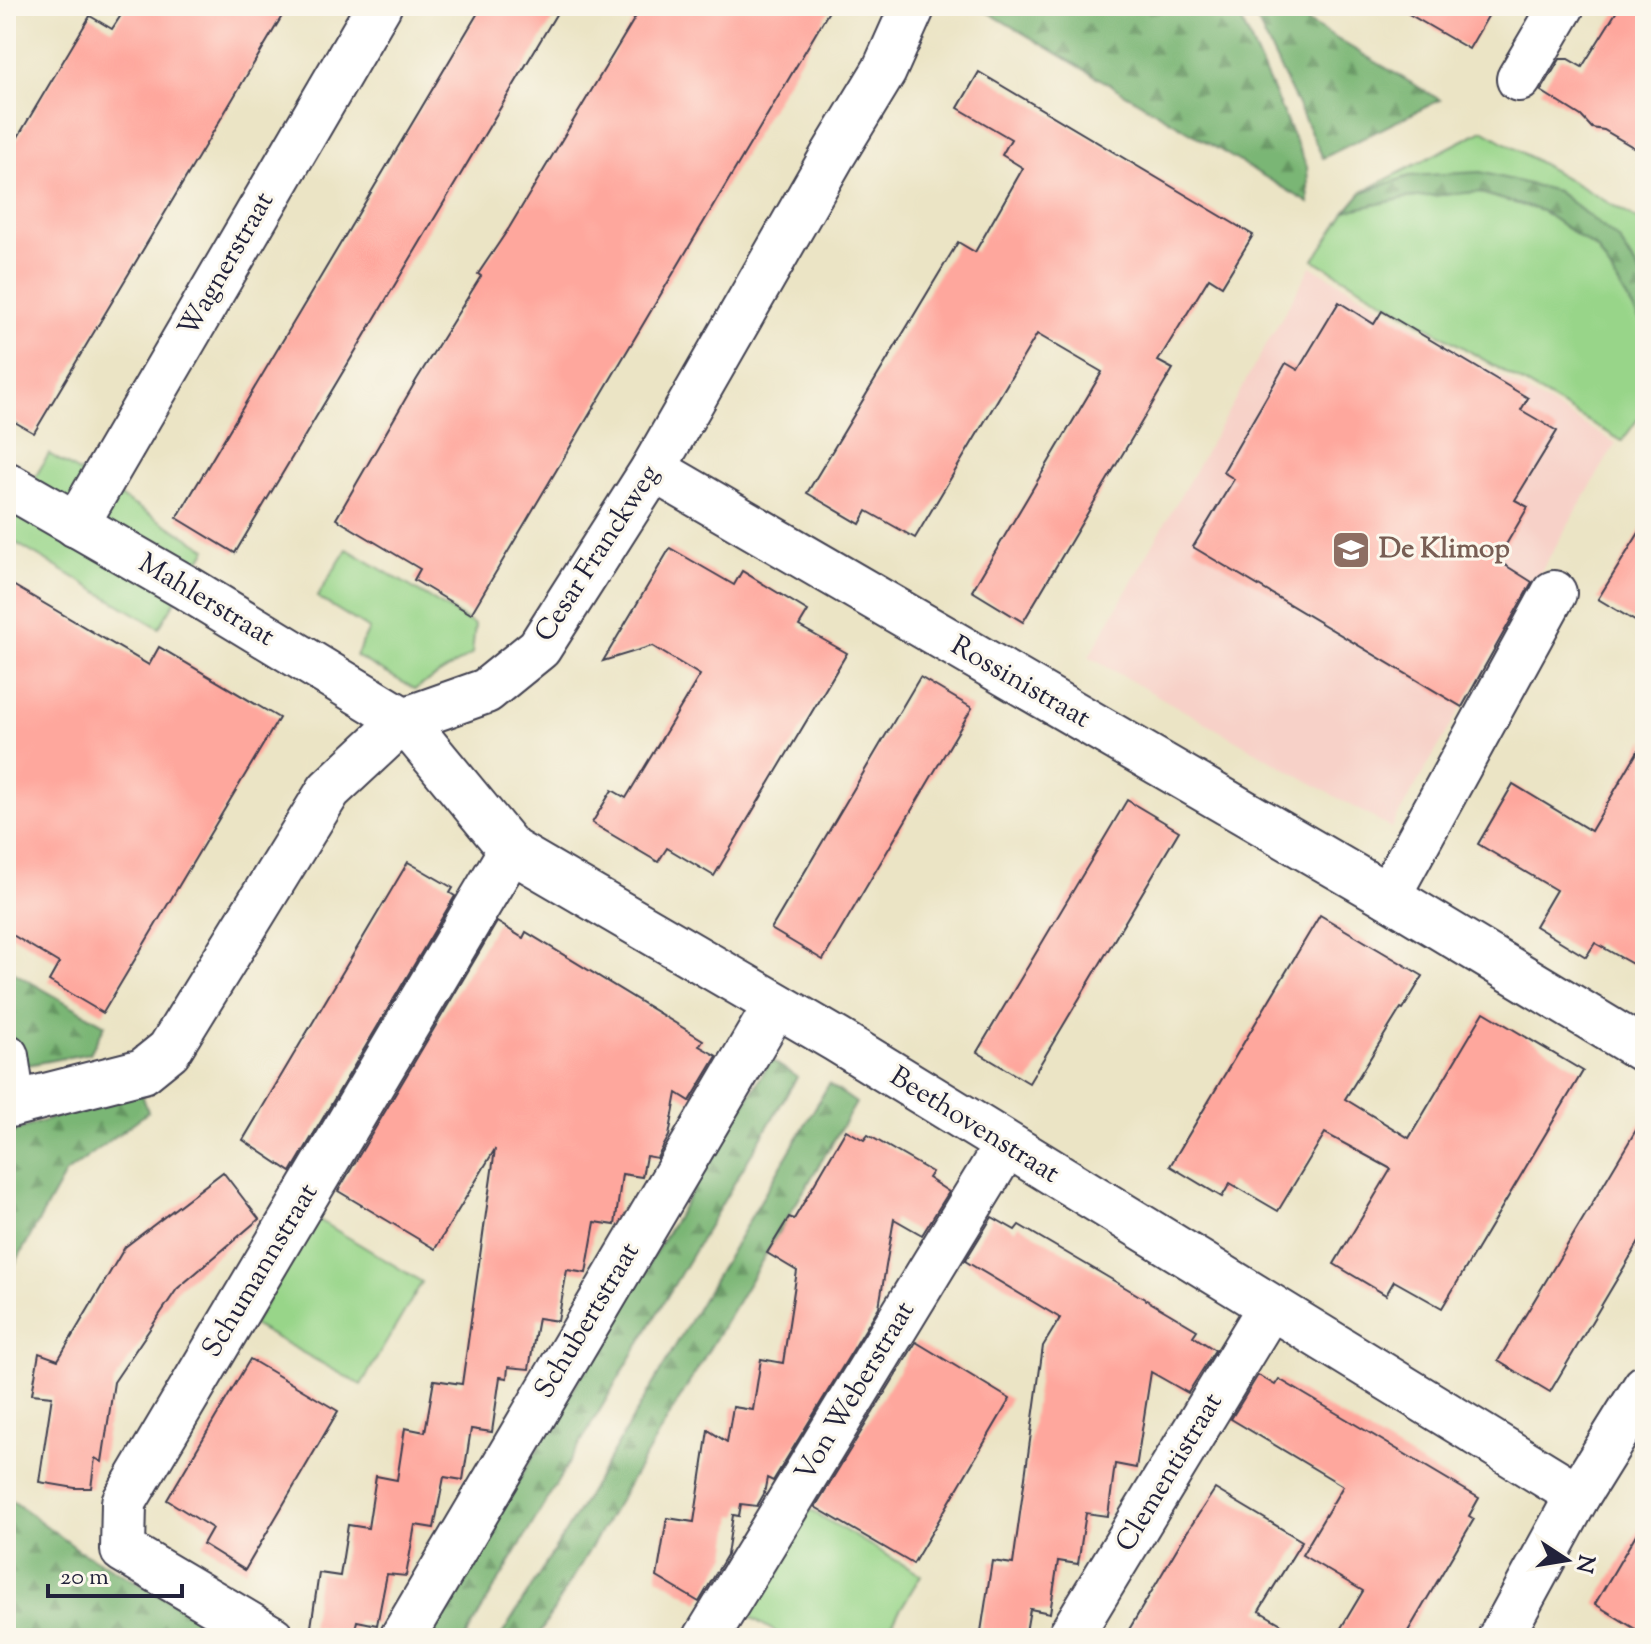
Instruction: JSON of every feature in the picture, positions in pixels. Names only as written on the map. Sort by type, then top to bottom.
[{"type":"street","name":"Wagnerstraat","points":[[76,525],[379,6]]},
{"type":"street","name":"Cesar Franckweg","points":[[9,1105],[143,1071],[169,1050],[329,790],[404,720],[486,691],[539,648],[653,469],[884,71],[913,6]]},
{"type":"street","name":"Cesar Franckweg","points":[[884,71],[948,6]]},
{"type":"street","points":[[1519,79],[1562,6]]},
{"type":"street","name":"Rossinistraat","points":[[653,469],[1388,896],[1645,1051]]},
{"type":"street","name":"Mahlerstraat","points":[[6,484],[187,588],[404,720]]},
{"type":"street","points":[[1388,896],[1554,593]]},
{"type":"street","name":"Beethovenstraat","points":[[404,720],[511,850],[837,1040],[1578,1495]]},
{"type":"street","name":"Schumannstraat","points":[[272,1638],[123,1550],[124,1502],[511,850]]},
{"type":"street","name":"Schubertstraat","points":[[402,1638],[776,1005]]},
{"type":"street","points":[[6,1056],[9,1105]]},
{"type":"street","name":"Von Weberstraat","points":[[706,1638],[1006,1146]]},
{"type":"street","name":"Clementistraat","points":[[1069,1638],[1270,1307]]},
{"type":"street","points":[[1500,1638],[1578,1495],[1645,1387]]},
{"type":"shaded area","name":"De Klimop","points":[[1311,266],[1616,443],[1391,828],[1089,657]]},
{"type":"green space","points":[[1235,6],[1307,167],[1309,203],[979,7]]},
{"type":"green space","points":[[1250,6],[1281,6],[1440,100],[1323,158]]},
{"type":"green space","points":[[1483,130],[1645,224],[1645,282],[1619,240],[1557,191],[1410,176],[1362,192]]},
{"type":"green space","points":[[1480,172],[1557,191],[1619,240],[1645,282],[1645,340],[1641,322],[1598,250],[1542,211],[1477,192],[1405,198],[1346,211],[1362,192],[1410,176]]},
{"type":"green space","points":[[1477,192],[1542,211],[1598,250],[1641,322],[1645,340],[1645,409],[1622,441],[1314,260],[1346,211],[1405,198]]},
{"type":"green space","points":[[49,454],[207,549],[159,628],[6,537],[6,526]]},
{"type":"green space","points":[[347,549],[475,625],[472,654],[415,689],[356,656],[369,629],[317,597]]},
{"type":"green space","points":[[6,968],[105,1025],[90,1053],[6,1069]]},
{"type":"green space","points":[[771,1060],[797,1077],[465,1638],[424,1638]]},
{"type":"green space","points":[[829,1084],[856,1103],[537,1638],[500,1638],[582,1505]]},
{"type":"green space","points":[[140,1088],[148,1112],[65,1174],[6,1280],[6,1134]]},
{"type":"green space","points":[[316,1218],[422,1282],[361,1385],[253,1325]]},
{"type":"green space","points":[[6,1496],[80,1551],[238,1638],[6,1638]]},
{"type":"green space","points":[[810,1510],[921,1575],[883,1638],[786,1638],[745,1614]]},
{"type":"building","points":[[127,6],[288,6],[34,433],[6,417],[6,157],[90,16],[112,29]]},
{"type":"building","points":[[482,6],[561,6],[235,553],[177,518]]},
{"type":"building","points":[[642,6],[832,6],[471,614],[414,580],[420,569],[336,519],[481,276],[478,274],[509,228]]},
{"type":"building","points":[[1395,6],[1494,6],[1469,49]]},
{"type":"building","points":[[1620,6],[1645,6],[1645,154],[1604,130],[1592,128],[1581,116],[1541,91],[1560,59],[1568,59],[1582,67]]},
{"type":"building","points":[[979,72],[1253,235],[1222,286],[1209,278],[1158,361],[1173,369],[1023,622],[972,591],[1102,372],[1037,334],[915,538],[867,511],[860,524],[807,493],[958,242],[975,252],[1023,168],[1002,155],[1011,139],[958,108]]},
{"type":"building","points":[[1339,302],[1374,324],[1382,311],[1528,398],[1521,410],[1557,431],[1515,500],[1528,507],[1497,560],[1532,582],[1462,707],[1193,547],[1234,479],[1223,472],[1286,363],[1298,370]]},
{"type":"building","points":[[1645,523],[1645,627],[1598,599]]},
{"type":"building","points":[[670,548],[734,585],[742,571],[808,611],[799,626],[847,653],[714,876],[667,848],[658,862],[592,823],[612,790],[626,798],[700,675],[652,646],[603,661]]},
{"type":"building","points":[[6,581],[149,665],[159,647],[279,718],[103,1013],[49,981],[59,963],[6,931]]},
{"type":"building","points":[[920,677],[972,708],[823,960],[771,929]]},
{"type":"building","points":[[1645,739],[1645,971],[1595,943],[1586,957],[1535,926],[1556,890],[1478,844],[1513,784],[1591,831]]},
{"type":"building","points":[[1127,800],[1179,831],[1029,1083],[977,1052]]},
{"type":"building","points":[[408,862],[453,888],[450,893],[455,896],[291,1172],[243,1140]]},
{"type":"building","points":[[1320,915],[1423,976],[1345,1099],[1409,1138],[1484,1012],[1583,1071],[1442,1308],[1394,1281],[1386,1295],[1334,1264],[1391,1169],[1325,1133],[1278,1211],[1230,1183],[1222,1197],[1170,1166]]},
{"type":"building","points":[[497,922],[523,938],[526,932],[703,1040],[699,1046],[717,1056],[690,1101],[677,1093],[669,1136],[657,1158],[646,1156],[642,1177],[622,1174],[615,1225],[595,1222],[586,1273],[567,1270],[558,1321],[538,1318],[529,1369],[508,1367],[507,1378],[500,1377],[492,1432],[471,1429],[463,1480],[444,1477],[434,1528],[415,1525],[406,1576],[387,1574],[377,1625],[357,1621],[354,1633],[311,1627],[319,1573],[340,1576],[348,1525],[368,1528],[376,1476],[397,1480],[405,1428],[425,1432],[434,1380],[462,1384],[495,1149],[435,1249],[338,1191]]},
{"type":"building","points":[[1645,1115],[1645,1232],[1550,1392],[1498,1361]]},
{"type":"building","points":[[846,1130],[864,1140],[868,1135],[932,1172],[928,1178],[949,1192],[922,1235],[894,1219],[879,1307],[773,1481],[767,1478],[764,1494],[757,1506],[741,1504],[739,1516],[733,1515],[727,1555],[699,1602],[657,1577],[667,1518],[694,1522],[708,1430],[727,1442],[733,1407],[753,1410],[761,1359],[783,1363],[797,1271],[767,1253],[789,1217],[794,1219]]},
{"type":"building","points":[[223,1172],[259,1219],[177,1289],[114,1382],[102,1462],[95,1458],[91,1488],[39,1482],[52,1396],[32,1394],[39,1353],[58,1360],[125,1247]]},
{"type":"building","points":[[992,1217],[1015,1230],[1019,1225],[1197,1330],[1193,1336],[1215,1350],[1188,1393],[1151,1372],[1136,1468],[1115,1464],[1108,1516],[1086,1513],[1078,1564],[1058,1561],[1050,1613],[1030,1609],[1025,1638],[980,1638],[992,1561],[1013,1564],[1043,1346],[1060,1318],[965,1261]]},
{"type":"building","points":[[916,1342],[1010,1399],[913,1564],[815,1507]]},
{"type":"building","points":[[250,1359],[338,1411],[245,1570],[203,1544],[212,1528],[167,1500]]},
{"type":"building","points":[[1258,1375],[1275,1385],[1279,1379],[1479,1498],[1469,1516],[1474,1519],[1404,1638],[1335,1638],[1363,1591],[1302,1555],[1343,1486],[1231,1419]]},
{"type":"building","points":[[1215,1489],[1302,1541],[1259,1611],[1305,1638],[1124,1638],[1185,1535]]},
{"type":"building","points":[[1645,1519],[1645,1635],[1595,1604]]},
{"type":"place","name":"De Klimop","points":[[1351,550]]}]
